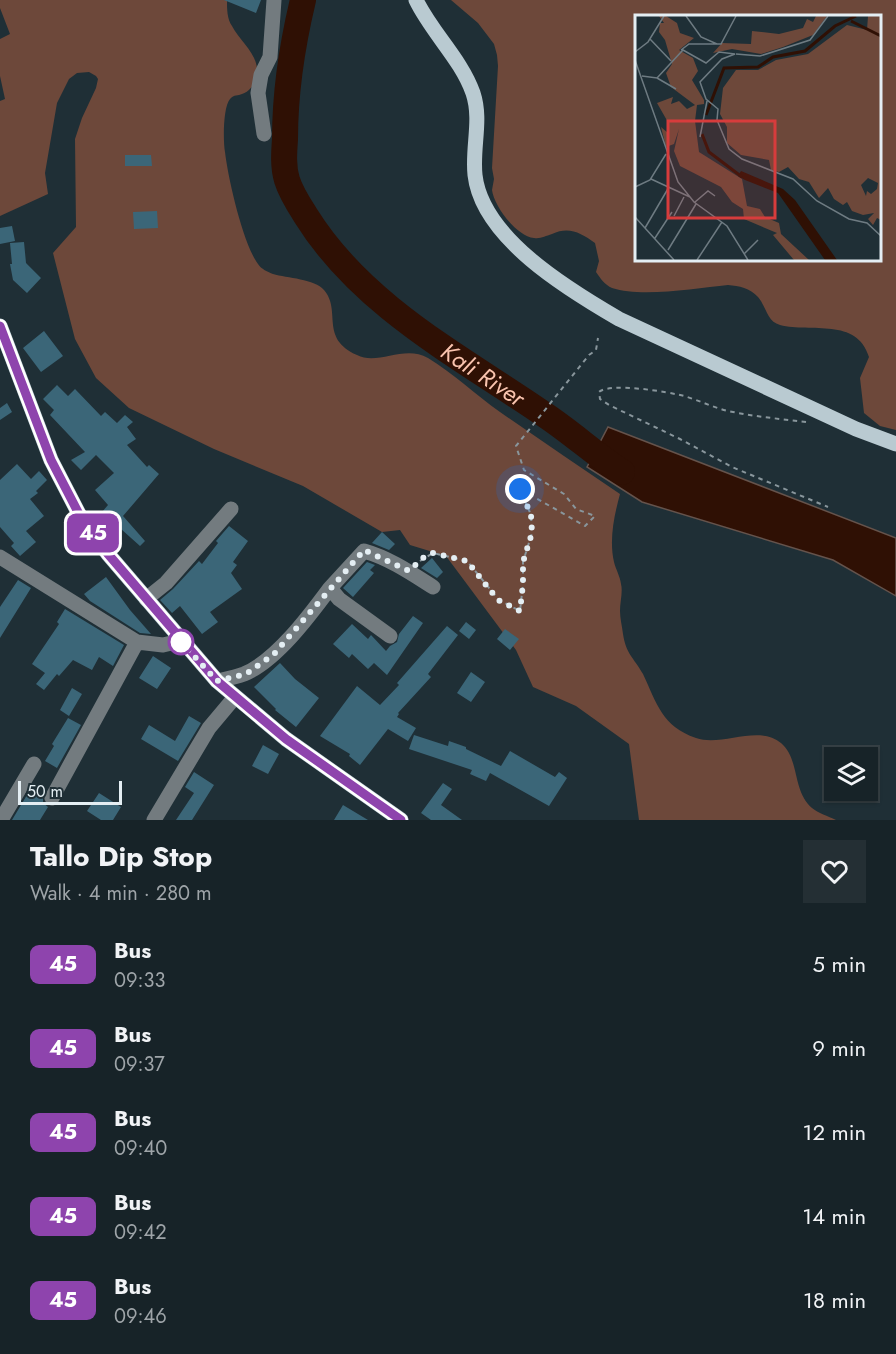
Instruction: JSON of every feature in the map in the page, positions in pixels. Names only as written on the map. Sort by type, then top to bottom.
[{"type":"main road","points":[[416,0],[467,78],[473,94],[478,110],[474,141],[475,176],[481,198],[508,238],[535,265],[587,301],[619,319],[856,429],[896,444]]},
{"type":"main road","points":[[0,326],[51,460],[79,514],[108,554],[180,641],[217,681],[286,739],[401,820]]},
{"type":"street","points":[[264,134],[258,93],[261,75],[270,57],[274,0]]},
{"type":"street","points":[[146,599],[166,583],[231,509]]},
{"type":"street","points":[[217,681],[246,674],[274,654],[364,550],[409,571],[433,586]]},
{"type":"street","points":[[1,560],[137,642],[163,645],[180,641]]},
{"type":"street","points":[[330,588],[339,599],[390,636]]},
{"type":"street","points":[[52,798],[137,642]]},
{"type":"street","points":[[154,820],[209,728],[235,697]]},
{"type":"street","points":[[1,820],[34,764]]},
{"type":"path","points":[[409,571],[423,558],[433,553],[467,561],[498,600],[520,611],[523,562],[532,533],[531,515],[520,489],[585,526],[595,516],[576,509],[564,495],[524,470],[516,446],[589,355],[596,350],[598,338]]},
{"type":"path","points":[[810,423],[732,412],[664,392],[612,388],[603,388],[599,392],[600,399],[609,405],[732,467],[828,507]]},
{"type":"shaded area","points":[[0,0],[227,0],[230,23],[254,57],[257,69],[255,81],[251,87],[240,95],[233,96],[228,103],[225,116],[224,147],[237,210],[252,255],[259,266],[273,274],[308,281],[320,286],[329,298],[338,341],[345,348],[365,358],[410,353],[428,358],[500,412],[620,494],[614,519],[612,545],[614,562],[622,587],[620,611],[624,641],[662,713],[675,727],[696,738],[717,740],[762,735],[781,743],[791,758],[801,793],[806,801],[814,810],[836,820],[639,820],[629,744],[576,706],[533,687],[516,650],[446,556],[410,545],[400,530],[382,532],[303,486],[214,449],[129,408],[96,378],[75,339],[53,253],[76,227],[75,139],[98,79],[89,72],[77,73],[69,79],[57,103],[45,173],[48,194],[0,216],[0,101],[5,99],[0,76],[0,39],[10,34],[0,8]]},
{"type":"shaded area","points":[[451,0],[896,0],[896,430],[880,426],[864,413],[860,378],[869,357],[863,344],[854,336],[832,329],[780,325],[772,321],[755,294],[736,286],[653,292],[624,291],[612,288],[596,272],[599,261],[595,243],[590,239],[569,231],[534,238],[513,226],[501,212],[492,190],[498,66],[494,44],[478,23]]},
{"type":"shaded area","points":[[608,427],[896,538],[896,596],[833,560],[642,502],[587,467]]},
{"type":"building","points":[[224,0],[261,0],[256,13]]},
{"type":"building","points":[[125,155],[151,155],[152,166],[125,166]]},
{"type":"building","points":[[157,211],[158,228],[134,229],[133,212]]},
{"type":"building","points":[[12,226],[15,241],[0,244],[0,228]]},
{"type":"building","points":[[24,242],[26,263],[41,278],[27,293],[13,280],[10,264],[12,264],[10,243]]},
{"type":"building","points":[[44,331],[63,356],[41,372],[23,348]]},
{"type":"building","points":[[57,385],[68,396],[75,389],[101,416],[105,412],[117,423],[125,415],[133,422],[127,427],[136,439],[127,445],[147,467],[149,465],[159,474],[123,516],[145,541],[140,546],[102,512],[108,505],[95,490],[114,473],[96,455],[81,470],[71,460],[85,452],[50,415],[54,410],[43,399]]},
{"type":"building","points":[[7,403],[12,412],[0,420],[0,408]]},
{"type":"building","points":[[17,464],[31,479],[39,471],[47,480],[36,491],[38,493],[30,499],[44,516],[26,531],[36,542],[20,556],[11,546],[14,543],[0,527],[0,480]]},
{"type":"building","points":[[229,526],[248,541],[233,562],[237,565],[231,573],[242,589],[210,612],[218,622],[202,634],[180,606],[172,613],[160,600],[199,561],[202,564],[218,543],[216,541]]},
{"type":"building","points":[[382,532],[395,544],[389,550],[372,543]]},
{"type":"building","points":[[432,558],[443,572],[437,578],[421,568]]},
{"type":"building","points":[[367,562],[375,565],[370,570],[374,573],[353,597],[343,588]]},
{"type":"building","points":[[106,577],[151,634],[140,633],[90,601],[84,594]]},
{"type":"building","points":[[18,580],[31,588],[0,638],[0,607]]},
{"type":"building","points":[[65,609],[124,645],[113,666],[99,657],[92,670],[73,660],[44,690],[36,684],[45,673],[32,664],[59,624],[57,622]]},
{"type":"building","points":[[413,616],[423,623],[387,675],[374,663],[368,669],[352,654],[349,658],[333,644],[352,624],[368,639],[371,635],[386,651],[397,642],[399,634]]},
{"type":"building","points":[[466,622],[476,630],[469,639],[459,631]]},
{"type":"building","points":[[447,626],[458,635],[428,674],[431,677],[398,713],[397,717],[416,728],[408,741],[388,729],[360,765],[349,756],[350,754],[320,736],[357,686],[380,705]]},
{"type":"building","points":[[505,629],[519,639],[510,650],[497,639]]},
{"type":"building","points":[[153,656],[171,668],[157,689],[139,678]]},
{"type":"building","points":[[280,663],[295,679],[319,698],[296,727],[275,710],[254,687]]},
{"type":"building","points":[[471,672],[485,682],[471,702],[457,693]]},
{"type":"building","points":[[72,688],[82,694],[69,716],[60,710]]},
{"type":"building","points":[[189,716],[201,723],[178,761],[141,739],[149,725],[175,741]]},
{"type":"building","points":[[68,718],[81,725],[57,768],[45,761],[54,746],[52,744]]},
{"type":"building","points":[[414,735],[448,746],[449,741],[466,747],[501,766],[510,751],[555,777],[559,772],[567,778],[549,806],[490,773],[486,781],[470,774],[472,770],[409,749]]},
{"type":"building","points":[[263,745],[279,754],[268,774],[252,766]]},
{"type":"building","points":[[194,772],[214,785],[192,820],[176,820],[194,793],[185,787]]},
{"type":"building","points":[[443,783],[452,789],[441,805],[462,820],[431,820],[421,813]]},
{"type":"building","points":[[36,792],[43,796],[43,803],[48,807],[40,820],[12,820],[27,795],[32,798]]},
{"type":"building","points":[[99,793],[121,807],[113,820],[101,820],[87,811]]},
{"type":"building","points":[[343,805],[368,820],[334,820]]},
{"type":"waterway","name":"Kali River","points":[[303,0],[292,52],[285,121],[284,160],[289,185],[306,216],[329,248],[355,277],[384,303],[415,328],[555,422],[622,472]]},
{"type":"bus line","name":"45","points":[[0,326],[51,460],[79,514],[108,554],[180,641],[217,681],[286,739],[401,820]]},
{"type":"route","points":[[181,642],[217,681],[246,674],[274,654],[364,550],[409,571],[423,558],[433,553],[467,561],[498,600],[520,611],[523,562],[532,533],[531,515],[520,489]]}]
